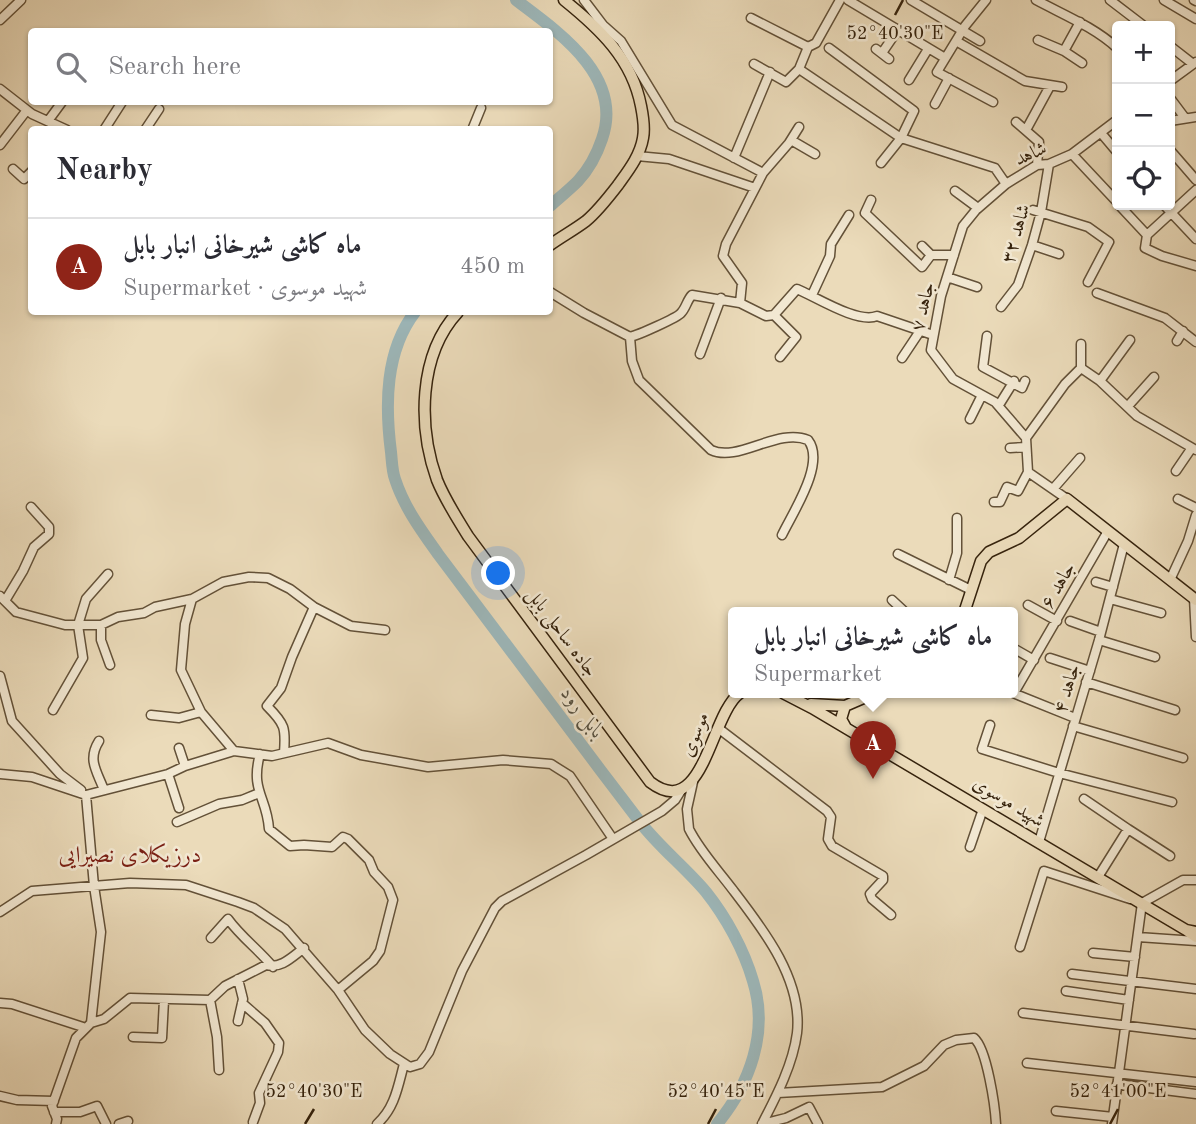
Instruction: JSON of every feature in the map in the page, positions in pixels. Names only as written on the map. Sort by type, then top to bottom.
[{"type":"main road","points":[[553,243],[586,221],[601,206],[633,166],[644,131],[637,88],[611,42],[595,24],[564,0]]},
{"type":"main road","name":"جاده ساحلی بابل","points":[[456,315],[439,340],[429,369],[425,393],[425,417],[431,459],[446,501],[468,536],[650,782],[665,790],[682,789]]},
{"type":"main road","points":[[966,607],[981,561],[989,552],[1019,538],[1067,499],[1195,599]]},
{"type":"main road","name":"موسوی","points":[[682,789],[693,782],[700,772],[728,705],[735,698]]},
{"type":"main road","points":[[794,699],[825,706],[845,706],[863,698]]},
{"type":"main road","name":"شهید موسوی","points":[[794,699],[1193,935]]},
{"type":"main road","points":[[845,706],[841,719],[846,728]]},
{"type":"street","points":[[0,20],[21,0]]},
{"type":"street","points":[[584,0],[603,25],[621,41],[672,125],[763,173]]},
{"type":"street","points":[[754,64],[786,82],[799,69],[808,47],[816,43],[841,0]]},
{"type":"street","points":[[848,0],[945,58]]},
{"type":"street","points":[[911,0],[980,41]]},
{"type":"street","points":[[986,0],[963,29],[937,72],[993,102]]},
{"type":"street","points":[[1110,0],[1137,21]]},
{"type":"street","points":[[1164,0],[1196,19]]},
{"type":"street","points":[[1040,1],[1080,22],[1112,44]]},
{"type":"street","points":[[751,18],[808,47]]},
{"type":"street","points":[[1064,51],[1080,22]]},
{"type":"street","points":[[883,54],[897,31]]},
{"type":"street","points":[[1038,40],[1064,51],[1082,63]]},
{"type":"street","points":[[956,41],[1025,81],[1062,87]]},
{"type":"street","points":[[829,48],[914,111],[901,138],[881,163]]},
{"type":"street","points":[[909,80],[928,49]]},
{"type":"street","points":[[1175,50],[1193,66],[1175,78]]},
{"type":"street","points":[[799,69],[901,138],[995,168],[1006,184]]},
{"type":"street","points":[[734,158],[770,72]]},
{"type":"street","points":[[935,104],[949,78]]},
{"type":"street","points":[[1026,130],[1050,86]]},
{"type":"street","points":[[0,89],[27,110],[57,126]]},
{"type":"street","points":[[1175,102],[1193,118]]},
{"type":"street","points":[[48,121],[60,105]]},
{"type":"street","points":[[106,126],[119,105]]},
{"type":"street","points":[[474,126],[481,108]]},
{"type":"street","points":[[148,126],[159,109]]},
{"type":"street","points":[[0,145],[27,110]]},
{"type":"street","points":[[1175,120],[1193,118]]},
{"type":"street","points":[[1016,122],[1039,142],[1037,166]]},
{"type":"street","name":"شاهد","points":[[963,226],[978,208],[1006,184],[1037,166],[1072,154],[1112,124]]},
{"type":"street","points":[[740,303],[742,283],[723,256],[726,244],[763,173],[799,127]]},
{"type":"street","points":[[1112,129],[1103,131],[1114,147]]},
{"type":"street","points":[[791,140],[815,154]]},
{"type":"street","points":[[1072,154],[1112,197]]},
{"type":"street","points":[[637,156],[669,159],[755,188]]},
{"type":"street","points":[[1175,156],[1196,180]]},
{"type":"street","name":"شاهد ۳۲","points":[[1001,307],[1018,285],[1032,245],[1049,164]]},
{"type":"street","points":[[13,169],[24,179],[28,175]]},
{"type":"street","points":[[1196,190],[1147,235],[1145,248],[1196,266]]},
{"type":"street","points":[[955,191],[978,208]]},
{"type":"street","points":[[871,200],[865,213],[922,267],[931,256],[954,255]]},
{"type":"street","points":[[1124,210],[1147,235]]},
{"type":"street","points":[[1168,210],[1196,239]]},
{"type":"street","points":[[1037,211],[1088,227],[1109,242],[1088,282]]},
{"type":"street","points":[[812,295],[831,256],[831,244],[849,215]]},
{"type":"street","name":"جاهد ۷","points":[[963,226],[947,277],[931,350],[953,379],[999,405],[1026,442]]},
{"type":"street","points":[[1032,245],[1059,254]]},
{"type":"street","points":[[922,246],[931,256]]},
{"type":"street","points":[[947,277],[977,287]]},
{"type":"street","points":[[631,337],[677,317],[692,295],[740,303],[766,316],[774,315],[797,289],[846,312],[870,319],[877,316],[933,335]]},
{"type":"street","points":[[1097,293],[1165,318],[1196,342]]},
{"type":"street","points":[[553,294],[631,337]]},
{"type":"street","points":[[699,354],[721,298]]},
{"type":"street","points":[[774,315],[796,337],[780,356]]},
{"type":"street","points":[[902,358],[919,331]]},
{"type":"street","points":[[1177,341],[1183,331]]},
{"type":"street","points":[[987,336],[983,368],[1015,380],[1022,388],[1026,381]]},
{"type":"street","points":[[631,337],[632,361],[639,380],[711,450],[722,453],[794,437],[804,438],[811,444],[814,457],[808,480],[782,535]]},
{"type":"street","points":[[1100,381],[1130,340]]},
{"type":"street","points":[[1010,448],[1026,442],[1065,384],[1081,368],[1081,344]]},
{"type":"street","points":[[1081,368],[1100,381],[1137,416],[1194,449],[1176,471]]},
{"type":"street","points":[[1128,407],[1154,377]]},
{"type":"street","points":[[999,405],[1015,380]]},
{"type":"street","points":[[970,419],[982,395]]},
{"type":"street","points":[[995,502],[1000,502],[1007,487],[1018,491],[1028,472],[1026,442]]},
{"type":"street","points":[[1053,489],[1080,458]]},
{"type":"street","points":[[1028,472],[1067,499]]},
{"type":"street","points":[[1178,499],[1196,508]]},
{"type":"street","points":[[31,507],[50,527],[49,534],[34,547],[23,571],[2,598],[16,612],[65,625],[101,625],[118,617],[144,613],[155,607],[192,599],[223,582],[249,577],[268,578],[351,626],[385,630]]},
{"type":"street","points":[[1170,580],[1188,541],[1196,515]]},
{"type":"street","points":[[949,580],[957,553],[957,518]]},
{"type":"street","name":"جاهد ۶","points":[[1018,686],[1108,531]]},
{"type":"street","name":"جاهد ۴","points":[[1039,842],[1100,636],[1124,544]]},
{"type":"street","points":[[898,554],[971,590]]},
{"type":"street","points":[[53,710],[83,658],[78,625],[86,599],[108,575]]},
{"type":"street","points":[[1096,582],[1113,587]]},
{"type":"street","points":[[192,599],[184,624],[181,670],[201,712],[233,751]]},
{"type":"street","points":[[1110,599],[1161,612]]},
{"type":"street","points":[[1195,599],[1196,637]]},
{"type":"street","points":[[892,600],[900,607]]},
{"type":"street","points":[[1028,605],[1057,621]]},
{"type":"street","points":[[284,753],[286,730],[280,719],[267,706],[281,688],[314,607]]},
{"type":"street","points":[[1070,621],[1100,636],[1155,657]]},
{"type":"street","points":[[101,625],[102,640],[110,664]]},
{"type":"street","points":[[1018,651],[1034,660]]},
{"type":"street","points":[[1050,658],[1090,671]]},
{"type":"street","points":[[0,676],[12,721],[60,774],[86,794],[101,932],[88,1026]]},
{"type":"street","points":[[1086,682],[1175,709]]},
{"type":"street","points":[[1018,695],[1074,722],[1183,758]]},
{"type":"street","points":[[151,715],[179,719],[201,712]]},
{"type":"street","points":[[990,725],[982,749],[1059,774],[1172,802]]},
{"type":"street","points":[[718,728],[827,811],[831,817],[828,839],[832,846],[883,876],[883,880],[870,894],[872,899],[891,915]]},
{"type":"street","points":[[99,741],[91,758],[104,790]]},
{"type":"street","points":[[0,774],[32,777],[86,794],[168,774],[233,751],[272,756],[328,743],[361,755],[428,767],[503,760],[551,764],[570,776],[613,839]]},
{"type":"street","points":[[179,748],[185,766]]},
{"type":"street","points":[[260,754],[255,770],[259,793],[269,818],[269,829],[290,846],[332,848],[344,837],[348,839],[369,860],[374,872],[388,887],[393,900],[380,951],[373,961],[338,990]]},
{"type":"street","points":[[168,774],[179,808]]},
{"type":"street","points":[[693,782],[687,809],[689,829],[769,938],[781,959],[796,1006],[797,1033],[778,1093],[762,1123]]},
{"type":"street","points":[[0,912],[32,891],[130,883],[186,885],[254,908],[285,929],[304,948],[338,990],[365,1030],[410,1067],[420,1064],[429,1052],[462,971],[495,908],[502,901],[662,811],[676,800],[682,789]]},
{"type":"street","points":[[177,822],[219,804],[242,800],[259,793]]},
{"type":"street","points":[[1084,799],[1170,856]]},
{"type":"street","points":[[970,847],[983,809]]},
{"type":"street","points":[[1098,877],[1128,829]]},
{"type":"street","points":[[1020,947],[1044,872],[1139,902],[1183,880],[1196,880]]},
{"type":"street","points":[[1056,1111],[1112,1121],[1138,937],[1139,902]]},
{"type":"street","points":[[211,938],[228,919],[239,934],[259,949],[274,967]]},
{"type":"street","points":[[1138,937],[1193,935]]},
{"type":"street","points":[[56,1124],[52,1106],[76,1038],[88,1026],[104,1019],[130,998],[210,1000],[225,986],[265,965],[280,965],[304,948]]},
{"type":"street","points":[[1093,953],[1135,957]]},
{"type":"street","points":[[1072,974],[1196,989]]},
{"type":"street","points":[[238,979],[242,1003],[238,1021]]},
{"type":"street","points":[[1066,991],[1129,1000]]},
{"type":"street","points":[[134,1037],[162,1038],[164,1000]]},
{"type":"street","points":[[210,1000],[217,1037],[219,1070]]},
{"type":"street","points":[[0,1003],[88,1026]]},
{"type":"street","points":[[242,1003],[265,1023],[279,1043],[278,1052],[259,1093],[260,1103],[253,1122]]},
{"type":"street","points":[[1023,1013],[1194,1034]]},
{"type":"street","points":[[778,1093],[882,1087],[923,1066],[944,1045],[974,1038],[979,1042],[983,1055],[996,1124]]},
{"type":"street","points":[[1027,1063],[1196,1082]]},
{"type":"street","points":[[377,1124],[387,1114],[394,1100],[404,1064]]},
{"type":"street","points":[[1117,1084],[1196,1094]]},
{"type":"street","points":[[0,1096],[17,1100],[54,1101]]},
{"type":"street","points":[[54,1112],[80,1112],[97,1106],[106,1124]]},
{"type":"street","points":[[762,1123],[786,1118],[808,1107],[818,1124]]},
{"type":"waterway","name":"بابل رود","points":[[516,0],[552,28]]},
{"type":"waterway","name":"بابل رود","points":[[553,29],[584,59],[596,76],[604,96],[606,117],[602,139],[586,171],[553,203]]},
{"type":"waterway","name":"بابل رود","points":[[413,315],[398,344],[388,397],[393,469],[403,499],[438,554],[640,822],[713,902],[734,934],[745,958],[757,1000],[757,1038],[747,1075],[717,1124]]},
{"type":"place","name":"ماه کاشی شیرخانی انبار بابل","points":[[873,779]]},
{"type":"district","name":"درزیکلای نصیرایی","points":[[130,855]]}]
